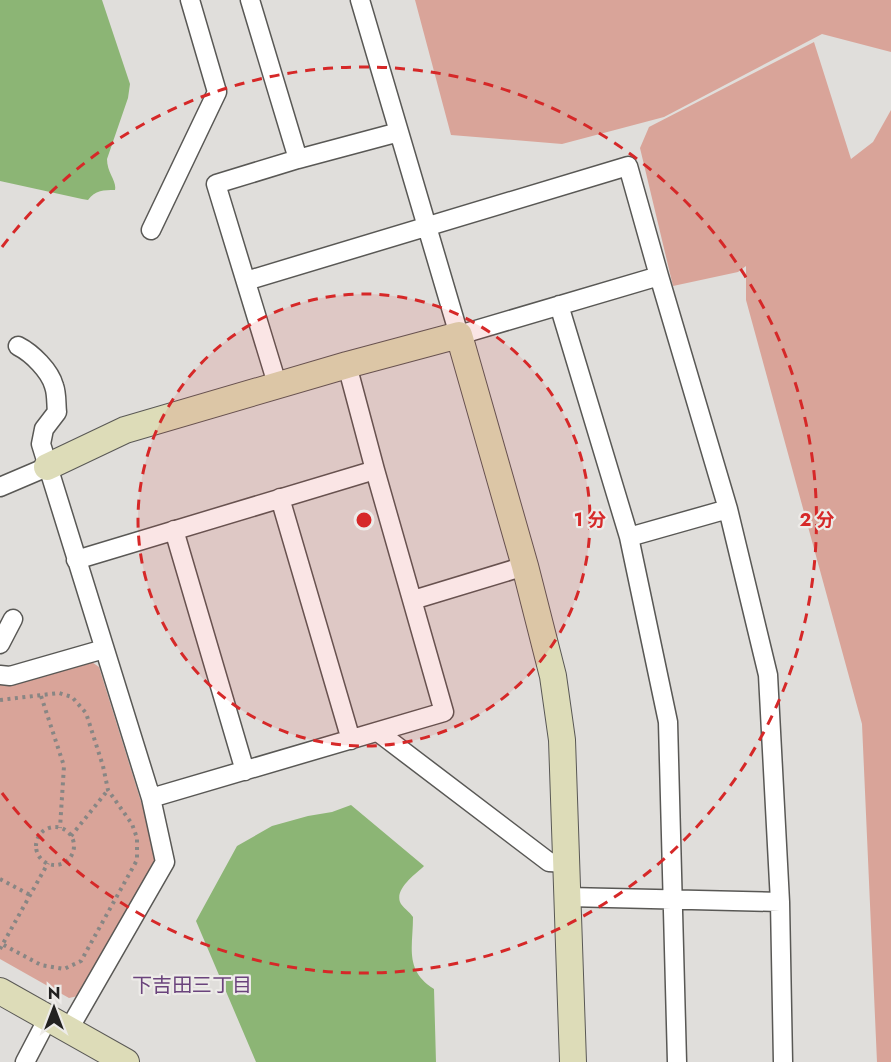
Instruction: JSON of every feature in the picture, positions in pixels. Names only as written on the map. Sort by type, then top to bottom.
[{"type":"street","points":[[151,230],[217,92],[190,0]]},
{"type":"street","points":[[250,0],[298,159]]},
{"type":"street","points":[[360,0],[459,335],[554,676],[562,740],[573,1062]]},
{"type":"street","points":[[278,387],[216,184],[399,132]]},
{"type":"street","points":[[246,281],[628,166],[728,509],[768,675],[780,902],[783,1062]]},
{"type":"street","points":[[0,487],[125,430],[660,276]]},
{"type":"street","points":[[560,305],[629,537],[668,722],[677,1062]]},
{"type":"street","points":[[18,346],[26,350],[45,369],[54,386],[57,412],[44,429],[41,444],[151,798],[165,862],[59,1023],[25,1062]]},
{"type":"street","points":[[151,798],[444,712],[347,365]]},
{"type":"street","points":[[76,560],[375,470]]},
{"type":"street","points":[[280,498],[351,740]]},
{"type":"street","points":[[629,537],[728,509]]},
{"type":"street","points":[[174,530],[245,771]]},
{"type":"street","points":[[413,600],[525,566]]},
{"type":"street","points":[[0,644],[13,619]]},
{"type":"street","points":[[0,675],[10,676],[104,649]]},
{"type":"street","points":[[378,732],[549,862],[567,863]]},
{"type":"street","points":[[568,897],[780,902]]},
{"type":"street","points":[[0,991],[126,1062]]},
{"type":"path","points":[[0,700],[59,693],[72,697],[86,713],[108,790],[132,824],[137,838],[137,860],[81,961],[64,969],[41,965],[1,943]]},
{"type":"path","points":[[41,696],[64,765],[60,828]]},
{"type":"path","points":[[71,836],[108,790]]},
{"type":"path","points":[[51,827],[60,828],[71,836],[74,844],[71,857],[60,864],[48,863],[39,856],[36,844],[38,838],[51,827]]},
{"type":"path","points":[[0,949],[1,943],[48,863]]},
{"type":"path","points":[[0,879],[30,895]]},
{"type":"shaded area","points":[[0,0],[102,0],[130,84],[128,98],[107,159],[115,190],[97,192],[88,200],[0,181]]},
{"type":"shaded area","points":[[415,0],[891,0],[891,52],[822,34],[664,117],[562,144],[451,135]]},
{"type":"shaded area","points":[[814,42],[851,159],[873,142],[891,110],[891,1062],[877,1062],[862,724],[746,300],[746,266],[738,272],[673,286],[640,148],[649,127]]},
{"type":"shaded area","points":[[89,660],[99,667],[158,856],[78,996],[69,998],[0,959],[0,683],[7,685]]},
{"type":"shaded area","points":[[351,805],[424,866],[407,882],[399,897],[401,904],[413,917],[412,957],[414,966],[424,982],[434,989],[436,1062],[256,1062],[196,921],[237,846],[272,826],[332,812]]},
{"type":"district","name":"下吉田三丁目","points":[[192,985]]}]
